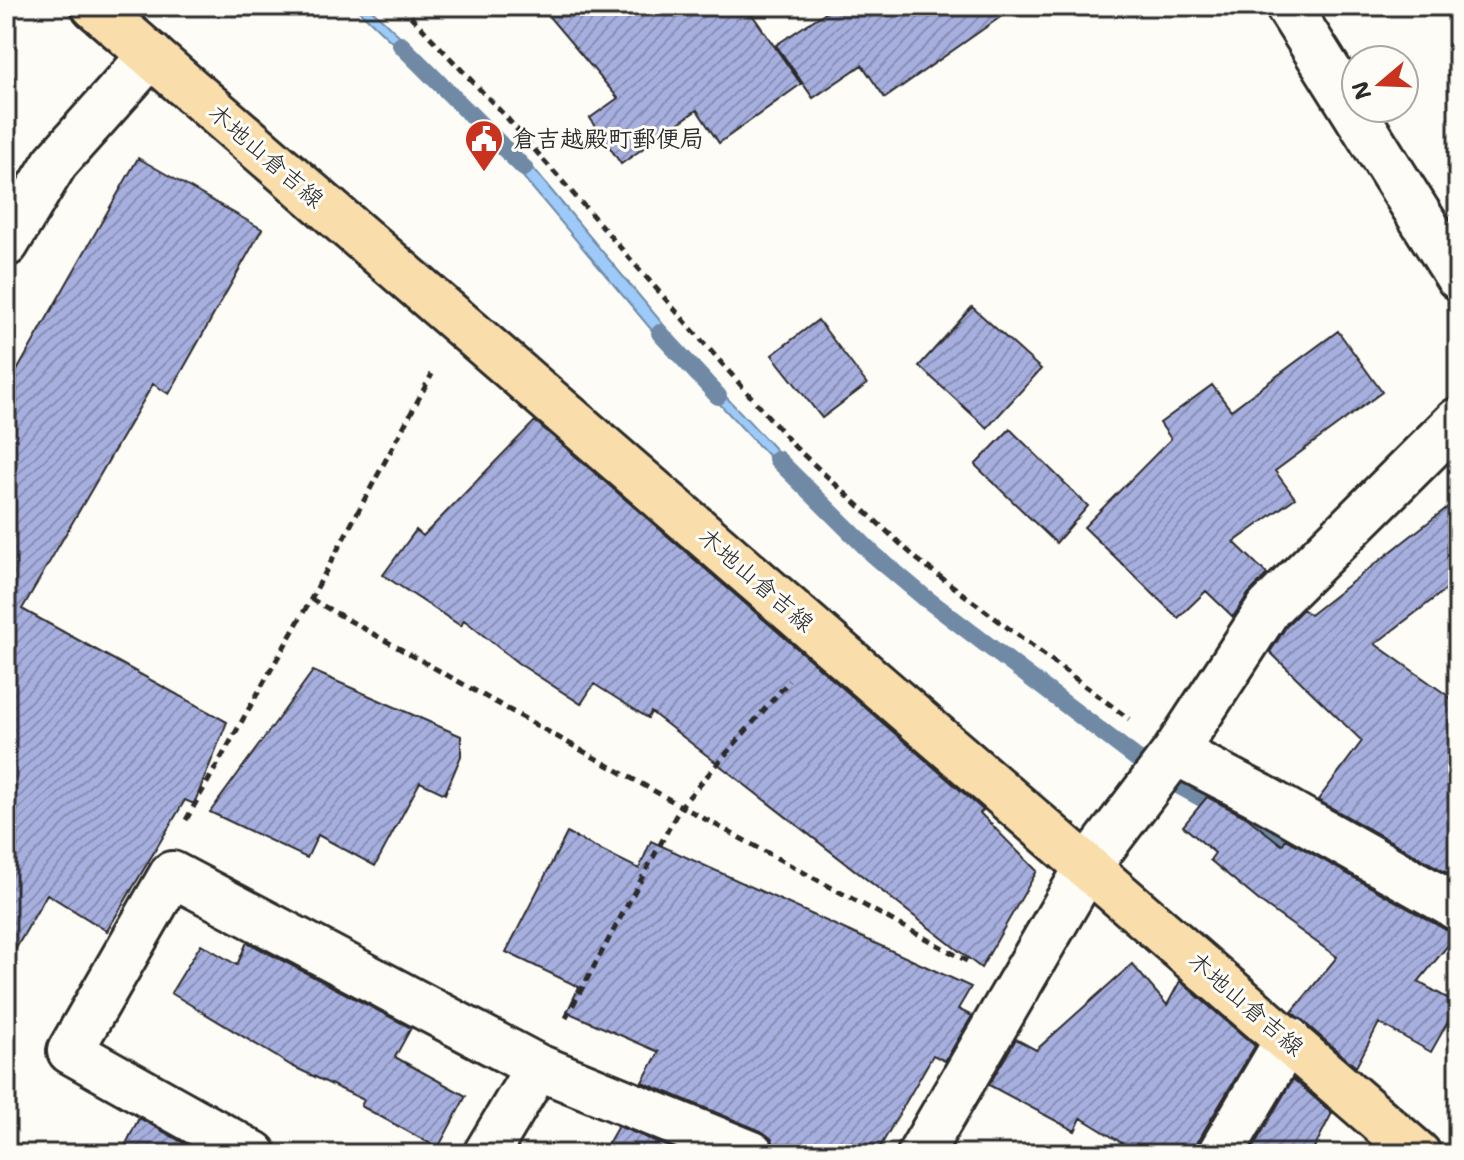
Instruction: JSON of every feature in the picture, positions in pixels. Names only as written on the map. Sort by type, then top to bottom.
[{"type":"main road","name":"木地山倉吉線","points":[[94,6],[1418,1154]]},
{"type":"street","points":[[1288,6],[1458,277]]},
{"type":"street","points":[[6,244],[55,163],[151,55]]},
{"type":"street","points":[[920,1154],[1087,868],[1175,752],[1269,608],[1458,420]]},
{"type":"street","points":[[1175,752],[1260,796],[1458,908]]},
{"type":"street","points":[[254,1154],[70,1051],[172,874],[538,1067],[752,1154]]},
{"type":"street","points":[[1220,1154],[1288,1039]]},
{"type":"street","points":[[486,1154],[538,1067]]},
{"type":"path","points":[[401,6],[517,129],[795,447],[918,560],[1139,727]]},
{"type":"path","points":[[180,832],[433,373]]},
{"type":"path","points":[[311,599],[681,806],[969,962]]},
{"type":"path","points":[[559,1029],[681,806],[797,672]]},
{"type":"water","points":[[354,6],[368,6],[422,57],[416,65]]},
{"type":"water","points":[[516,148],[682,347],[671,353],[503,153]]},
{"type":"water","points":[[708,378],[797,472],[789,478],[700,383]]},
{"type":"building","points":[[540,6],[746,6],[801,84],[719,143],[697,110],[621,164],[590,118],[618,98]]},
{"type":"building","points":[[835,6],[1016,6],[885,98],[862,65],[813,98],[776,45]]},
{"type":"building","points":[[138,158],[262,229],[169,394],[153,384],[22,609],[227,722],[194,804],[185,800],[107,931],[47,894],[6,966],[6,390]]},
{"type":"building","points":[[972,307],[1041,369],[987,428],[919,366]]},
{"type":"building","points":[[818,320],[867,384],[822,418],[772,355]]},
{"type":"building","points":[[1338,331],[1382,392],[1275,471],[1295,498],[1234,542],[1267,574],[1248,594],[1233,617],[1206,591],[1178,618],[1084,527],[1171,439],[1160,423],[1212,385],[1231,410]]},
{"type":"building","points":[[535,421],[983,810],[980,813],[1037,871],[981,968],[651,712],[648,718],[594,684],[581,704],[518,663],[464,620],[461,626],[383,575],[416,530],[423,536]]},
{"type":"building","points":[[1010,429],[1088,506],[1056,543],[975,465]]},
{"type":"building","points":[[1458,499],[1458,580],[1375,644],[1458,703],[1458,879],[1318,800],[1362,741],[1270,652],[1288,624],[1303,609],[1310,615]]},
{"type":"building","points":[[313,671],[461,736],[461,756],[445,794],[420,782],[375,866],[318,835],[307,858],[210,812]]},
{"type":"building","points":[[1207,797],[1246,817],[1282,845],[1286,839],[1446,930],[1458,933],[1418,982],[1458,1004],[1431,1052],[1379,1023],[1356,1067],[1292,1012],[1337,957],[1263,904],[1210,860],[1215,853],[1183,826]]},
{"type":"building","points":[[567,833],[639,869],[651,841],[971,987],[958,1009],[972,1016],[945,1061],[933,1055],[876,1154],[776,1154],[772,1139],[761,1131],[642,1082],[659,1052],[567,1012],[579,987],[506,952]]},
{"type":"building","points":[[247,942],[411,1028],[395,1057],[466,1096],[438,1148],[361,1106],[364,1100],[292,1066],[171,993],[201,944],[237,965]]},
{"type":"building","points":[[1132,964],[1167,1005],[1180,981],[1255,1046],[1198,1141],[1195,1154],[1140,1154],[1081,1118],[1075,1131],[989,1085],[1016,1039],[1036,1050]]},
{"type":"building","points":[[1293,1079],[1332,1113],[1311,1154],[1249,1154]]},
{"type":"building","points":[[139,1118],[203,1154],[121,1154]]},
{"type":"building","points":[[618,1126],[686,1154],[602,1154]]},
{"type":"waterway","points":[[401,45],[524,168]]},
{"type":"waterway","points":[[660,333],[718,396]]},
{"type":"waterway","points":[[777,459],[874,555],[924,597],[1156,773],[1224,810]]},
{"type":"waterway","points":[[1247,822],[1305,854]]},
{"type":"place","name":"倉吉越殿町郵便局","points":[[484,173]]}]
